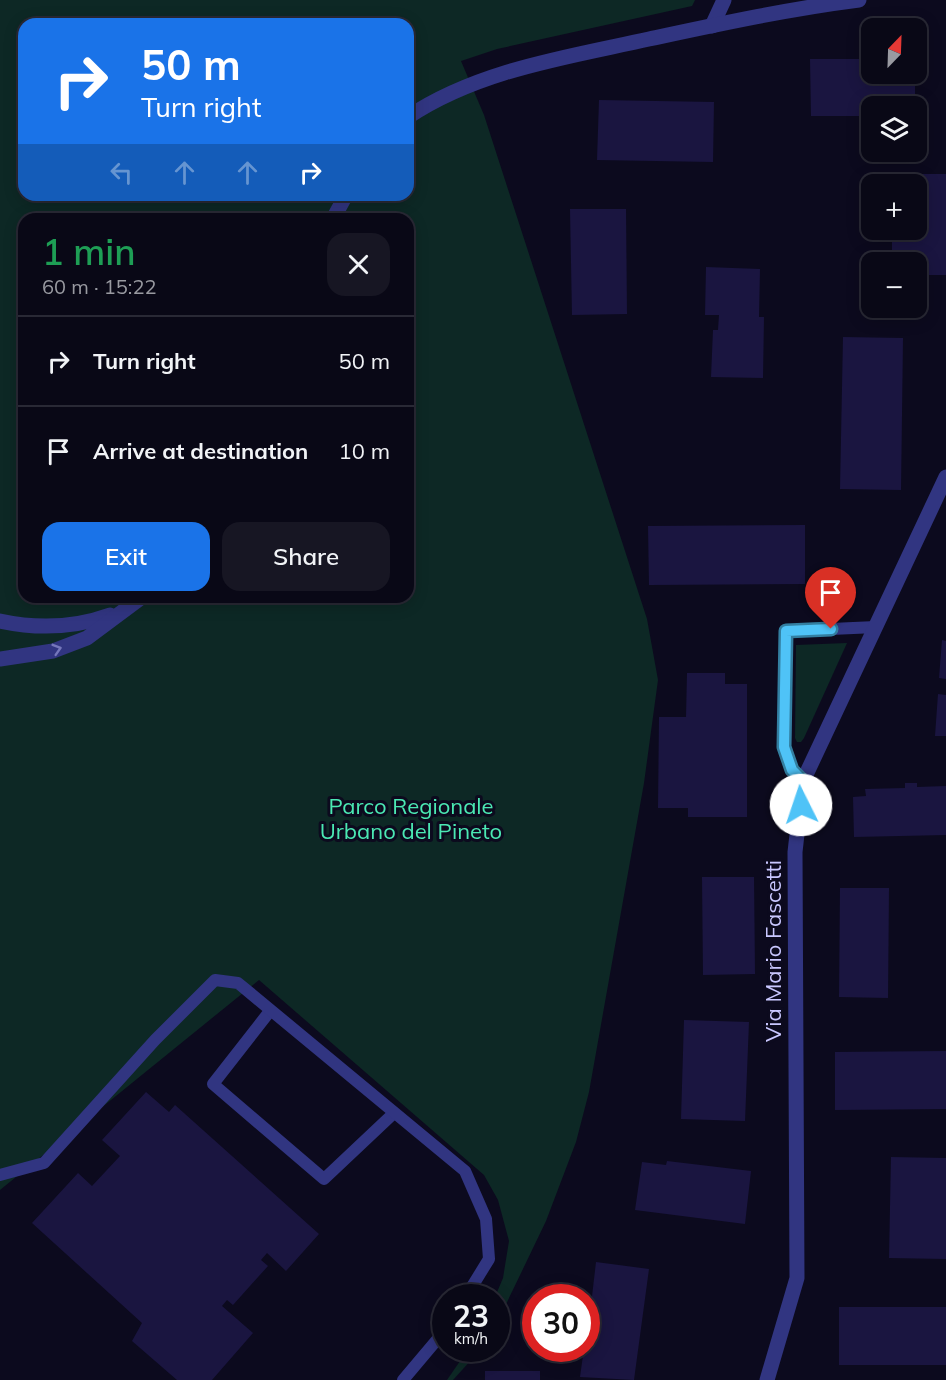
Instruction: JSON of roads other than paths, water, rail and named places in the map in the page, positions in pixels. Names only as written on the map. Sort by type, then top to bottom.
[{"type":"street","points":[[712,26],[724,0]]},
{"type":"street","points":[[414,114],[453,92],[516,70],[712,26],[859,0]]},
{"type":"street","name":"Via Mario Fascetti","points":[[766,1380],[797,1278],[795,852],[803,781],[946,477]]},
{"type":"street","points":[[0,659],[53,651],[87,638],[134,603]]},
{"type":"street","points":[[0,621],[32,626],[62,626],[93,621],[127,608]]},
{"type":"lane","points":[[803,781],[792,770],[784,747],[786,631],[876,627]]},
{"type":"lane","points":[[0,1175],[44,1163],[155,1040],[214,980],[238,983],[465,1171],[486,1220],[489,1259],[474,1284]]},
{"type":"lane","points":[[270,1011],[213,1084],[324,1179],[394,1113]]},
{"type":"lane","points":[[403,1380],[432,1346]]},
{"type":"park label","name":"Parco Regionale Urbano del Pineto","points":[[411,818]]}]
